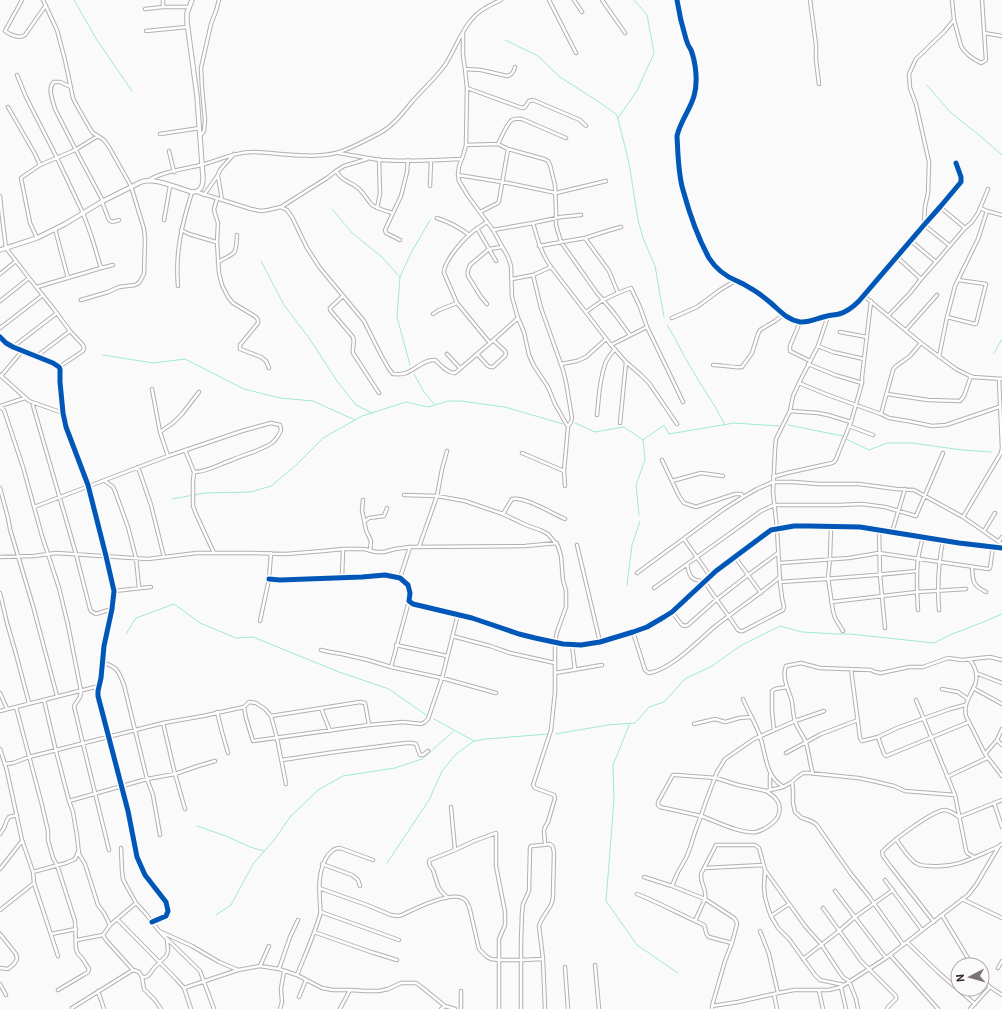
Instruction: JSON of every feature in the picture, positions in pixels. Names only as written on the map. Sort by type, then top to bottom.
[{"type":"street","points":[[22,0],[6,31],[7,33],[21,37],[25,35],[46,5]]},
{"type":"street","points":[[43,0],[57,30],[76,104],[89,127],[110,147],[131,186],[144,229],[144,274],[139,283],[119,287],[81,300]]},
{"type":"street","points":[[163,0],[164,7]]},
{"type":"street","points":[[178,286],[177,257],[181,230],[194,192],[203,186],[197,96],[187,17],[192,0]]},
{"type":"street","points":[[200,137],[204,131],[205,120],[201,68],[211,24],[219,0]]},
{"type":"street","points":[[0,250],[37,238],[131,186],[157,176],[202,165],[234,154],[252,152],[320,156],[336,153],[383,132],[393,124],[415,98],[436,77],[457,45],[463,32],[475,16],[481,10],[501,0]]},
{"type":"street","points":[[549,0],[576,53]]},
{"type":"street","points":[[574,0],[582,12]]},
{"type":"street","points":[[602,0],[625,33]]},
{"type":"street","points":[[677,0],[686,41],[691,50],[695,65],[694,95],[678,130],[677,136],[682,189],[693,222],[709,257],[715,266],[722,273],[735,281],[747,285],[755,290],[783,315],[800,322],[805,322],[838,315],[851,308],[864,296],[962,180],[956,163]]},
{"type":"street","points":[[810,0],[819,84]]},
{"type":"street","points":[[952,0],[954,20],[961,46],[967,54],[983,62],[986,60],[982,0]]},
{"type":"street","points":[[145,9],[189,6]]},
{"type":"street","points":[[924,225],[929,162],[916,104],[910,88],[909,74],[916,59],[954,20]]},
{"type":"street","points":[[146,31],[188,27]]},
{"type":"street","points":[[463,32],[463,56],[467,88],[466,145],[458,174],[462,187],[493,230],[508,257],[511,266],[512,297],[524,332],[529,355],[534,366],[548,387],[555,404],[568,427]]},
{"type":"street","points":[[984,33],[1002,36]]},
{"type":"street","points":[[465,69],[481,70],[510,76],[515,67]]},
{"type":"street","points":[[17,75],[26,97],[83,213],[101,268]]},
{"type":"street","points":[[71,88],[60,82],[54,82],[52,84],[51,93],[55,109],[103,202],[109,220],[112,222],[119,220]]},
{"type":"street","points":[[467,88],[522,108],[533,100],[580,120],[586,126]]},
{"type":"street","points":[[8,108],[40,165]]},
{"type":"street","points":[[498,144],[509,122],[516,118],[566,138]]},
{"type":"street","points":[[160,134],[200,128]]},
{"type":"street","points":[[37,238],[30,223],[21,178],[40,165],[75,150],[98,136]]},
{"type":"street","points":[[466,145],[498,144],[508,149],[548,161],[555,185],[556,225],[561,242],[630,335]]},
{"type":"street","points":[[480,212],[498,203],[499,201],[508,149]]},
{"type":"street","points":[[169,151],[174,172]]},
{"type":"street","points":[[336,153],[379,160],[461,159]]},
{"type":"street","points":[[204,195],[223,166],[234,154]]},
{"type":"street","points":[[149,180],[261,211],[281,207],[344,166],[368,158]]},
{"type":"street","points":[[377,208],[380,194],[379,160]]},
{"type":"street","points":[[400,240],[386,233],[385,230],[401,196],[407,172],[408,160]]},
{"type":"street","points":[[430,186],[431,160]]},
{"type":"street","points":[[336,171],[345,181],[359,189],[377,208],[393,213]]},
{"type":"street","points":[[458,174],[556,193],[606,181]]},
{"type":"street","points":[[218,175],[222,200]]},
{"type":"street","points":[[164,220],[170,186]]},
{"type":"street","points":[[888,316],[976,217],[988,189]]},
{"type":"street","points":[[0,196],[6,248],[70,331],[83,345],[83,351],[59,367]]},
{"type":"street","points":[[217,199],[214,209],[218,222],[218,262],[222,285],[233,303],[256,317],[258,320],[258,323],[239,347],[240,349],[266,360],[269,368]]},
{"type":"street","points":[[281,207],[287,210],[292,216],[312,256],[320,268],[364,322],[381,355],[393,374],[406,373],[432,360],[435,360],[448,372],[452,374],[455,373],[518,318]]},
{"type":"street","points":[[940,207],[965,228]]},
{"type":"street","points":[[980,208],[1002,215]]},
{"type":"street","points":[[939,357],[947,318],[958,280],[978,239],[987,211]]},
{"type":"street","points":[[493,230],[556,218],[581,215]]},
{"type":"street","points":[[437,218],[452,223],[469,235]]},
{"type":"street","points":[[487,222],[469,235],[455,251],[444,269],[446,279],[458,303],[490,343]]},
{"type":"street","points":[[533,223],[539,246],[551,267],[611,345],[626,362],[649,383],[677,424]]},
{"type":"street","points":[[924,225],[950,246]]},
{"type":"street","points":[[539,246],[585,238],[621,227]]},
{"type":"street","points":[[477,228],[496,261]]},
{"type":"street","points":[[55,229],[68,278]]},
{"type":"street","points":[[181,230],[189,234],[217,242]]},
{"type":"street","points":[[218,262],[234,254],[236,250],[237,235]]},
{"type":"street","points":[[585,238],[609,271],[618,293]]},
{"type":"street","points":[[911,241],[936,262]]},
{"type":"street","points":[[487,304],[481,297],[467,273],[468,269],[489,249],[502,247]]},
{"type":"street","points":[[897,257],[922,279]]},
{"type":"street","points":[[0,274],[16,261]]},
{"type":"street","points":[[37,287],[113,265]]},
{"type":"street","points":[[512,279],[533,275],[551,267]]},
{"type":"street","points":[[533,275],[541,308],[566,382],[572,418],[568,427],[564,486]]},
{"type":"street","points":[[0,301],[29,278]]},
{"type":"street","points":[[947,318],[976,324],[986,284],[958,280]]},
{"type":"street","points":[[672,318],[697,307],[735,281]]},
{"type":"street","points":[[586,312],[603,300],[631,288],[647,327],[682,402]]},
{"type":"street","points":[[0,328],[43,295]]},
{"type":"street","points":[[906,330],[937,295]]},
{"type":"street","points":[[343,296],[330,308],[330,310],[353,337],[353,354],[379,393]]},
{"type":"street","points":[[864,296],[921,343],[956,369],[971,376],[1000,379],[999,407],[1002,448],[1001,453],[963,517]]},
{"type":"street","points":[[773,477],[832,463],[838,455],[851,422],[862,383],[871,301]]},
{"type":"street","points":[[434,314],[439,310],[458,303]]},
{"type":"street","points":[[14,347],[57,313]]},
{"type":"street","points":[[713,365],[722,365],[734,368],[742,367],[752,353],[760,330],[783,315]]},
{"type":"street","points":[[704,581],[716,600],[740,631],[743,631],[783,610],[784,607],[780,582],[780,563],[773,482],[776,439],[790,411],[799,383],[818,346],[828,316]]},
{"type":"street","points":[[800,322],[790,346],[790,351],[810,360]]},
{"type":"street","points":[[611,345],[647,327]]},
{"type":"street","points":[[36,356],[70,331]]},
{"type":"street","points":[[840,332],[867,337]]},
{"type":"street","points":[[0,337],[6,343],[59,367]]},
{"type":"street","points":[[561,364],[577,361],[586,357],[606,338]]},
{"type":"street","points":[[477,354],[488,366],[493,367],[505,356],[506,353],[494,340]]},
{"type":"street","points":[[881,414],[895,367],[910,356],[921,343]]},
{"type":"street","points":[[818,346],[833,352],[864,359]]},
{"type":"street","points":[[597,415],[599,395],[606,361],[615,349]]},
{"type":"street","points":[[23,350],[0,376],[25,398],[63,413]]},
{"type":"street","points":[[447,354],[460,368]]},
{"type":"street","points":[[620,423],[626,362]]},
{"type":"street","points":[[808,364],[835,375],[862,383]]},
{"type":"street","points":[[59,367],[63,413],[66,427],[88,485],[114,591],[112,609],[105,639],[98,696],[122,787],[138,857],[145,875],[166,902],[168,912],[166,916],[152,922]]},
{"type":"street","points":[[886,394],[928,400],[960,401],[964,396],[971,376]]},
{"type":"street","points":[[799,383],[889,418],[938,426],[946,425],[999,407]]},
{"type":"street","points":[[152,389],[160,432],[168,456]]},
{"type":"street","points":[[160,432],[173,423],[182,414],[199,392]]},
{"type":"street","points":[[25,398],[0,407],[4,410],[59,588],[81,691],[80,697],[74,706],[109,850]]},
{"type":"street","points":[[32,402],[92,611],[96,614],[112,609]]},
{"type":"street","points":[[4,410],[7,404]]},
{"type":"street","points":[[790,411],[823,414],[851,422]]},
{"type":"street","points":[[34,507],[88,485],[185,450],[267,424],[280,425],[281,430],[278,437],[274,442],[262,449],[211,469],[194,472]]},
{"type":"street","points":[[849,426],[873,436]]},
{"type":"street","points":[[185,450],[194,472],[194,506],[196,514],[214,553]]},
{"type":"street","points":[[419,547],[437,496],[447,451]]},
{"type":"street","points":[[522,453],[564,471]]},
{"type":"street","points":[[654,588],[760,511],[774,505],[862,504],[885,507],[916,516],[943,453]]},
{"type":"street","points":[[662,460],[679,496],[684,503],[696,507],[734,494],[740,494],[743,497]]},
{"type":"street","points":[[138,467],[151,505],[164,558]]},
{"type":"street","points":[[672,480],[701,473],[723,476]]},
{"type":"street","points":[[105,480],[113,487],[128,527],[136,558],[139,588]]},
{"type":"street","points":[[638,573],[743,497],[773,482],[859,484],[914,490],[963,517],[1002,544]]},
{"type":"street","points":[[0,488],[57,696]]},
{"type":"street","points":[[892,532],[905,489]]},
{"type":"street","points":[[404,495],[437,496],[465,501],[503,514],[540,530],[548,534],[557,543],[561,556],[566,607],[555,642],[555,692],[551,730],[534,785],[535,788],[551,794],[555,798],[544,831],[544,844]]},
{"type":"street","points":[[503,514],[512,499],[516,498],[530,502],[565,519]]},
{"type":"street","points":[[363,500],[362,506],[366,530],[371,541],[370,551]]},
{"type":"street","points":[[365,521],[369,518],[384,516],[387,508]]},
{"type":"street","points":[[984,531],[995,513]]},
{"type":"street","points":[[409,601],[420,606],[439,609],[472,618],[519,634],[555,642],[581,645],[600,642],[633,632],[647,627],[664,617],[672,612],[710,576],[771,530],[777,528],[794,526],[831,526],[860,528],[1002,548]]},
{"type":"street","points":[[831,526],[828,578],[835,618],[843,631]]},
{"type":"street","points":[[879,530],[880,575],[885,628]]},
{"type":"street","points":[[998,541],[1002,536]]},
{"type":"street","points":[[918,610],[917,571],[918,558],[923,537]]},
{"type":"street","points":[[684,539],[710,576]]},
{"type":"street","points":[[939,610],[937,591],[939,561],[943,540]]},
{"type":"street","points":[[0,557],[18,557],[56,553],[148,559],[214,553],[286,554],[343,549],[384,552],[410,547],[525,546],[557,543]]},
{"type":"street","points":[[577,545],[600,642]]},
{"type":"street","points":[[400,578],[410,547]]},
{"type":"street","points":[[780,563],[830,558],[849,558],[879,553],[984,569],[990,568],[992,547]]},
{"type":"street","points":[[342,578],[343,549]]},
{"type":"street","points":[[260,621],[269,580],[271,553]]},
{"type":"street","points":[[672,612],[682,625],[688,625],[716,600],[779,553]]},
{"type":"street","points":[[735,557],[761,592]]},
{"type":"street","points":[[688,564],[688,570],[691,577],[697,581],[704,581]]},
{"type":"street","points":[[972,567],[974,583],[978,588],[986,592]]},
{"type":"street","points":[[780,582],[860,577],[917,571]]},
{"type":"street","points":[[269,580],[385,575],[400,578],[408,585],[410,593],[391,667]]},
{"type":"street","points":[[633,632],[645,670],[648,673],[654,672],[676,659],[711,629],[780,577]]},
{"type":"street","points":[[114,591],[151,587]]},
{"type":"street","points":[[831,602],[917,592],[966,589]]},
{"type":"street","points":[[0,593],[29,703]]},
{"type":"street","points":[[244,707],[253,741],[369,725],[403,722],[421,724],[428,719],[442,678],[458,614]]},
{"type":"street","points":[[452,636],[510,653],[554,663]]},
{"type":"street","points":[[396,645],[447,656]]},
{"type":"street","points":[[572,645],[575,670]]},
{"type":"street","points":[[322,650],[442,678],[496,693]]},
{"type":"street","points":[[813,774],[806,742],[795,721],[790,695],[786,687],[786,666],[801,664],[820,668],[870,670],[881,673],[908,667],[923,667],[948,658],[970,660],[990,657],[1002,660]]},
{"type":"street","points":[[970,660],[975,668],[977,678],[965,705],[965,711],[987,758],[1002,776]]},
{"type":"street","points":[[103,663],[114,667],[120,675],[124,685],[147,779],[153,795],[160,835]]},
{"type":"street","points":[[555,673],[602,666]]},
{"type":"street","points":[[851,669],[862,741],[878,737],[897,728],[955,707],[965,705]]},
{"type":"street","points":[[976,673],[1002,682]]},
{"type":"street","points":[[0,711],[99,686]]},
{"type":"street","points":[[774,730],[772,691],[786,687]]},
{"type":"street","points":[[973,688],[1002,704]]},
{"type":"street","points":[[942,689],[958,692],[968,699]]},
{"type":"street","points":[[0,693],[7,709]]},
{"type":"street","points":[[743,699],[760,736],[770,774],[783,786]]},
{"type":"street","points":[[33,872],[66,864],[75,859],[78,851],[73,812],[68,801],[44,700]]},
{"type":"street","points":[[916,700],[955,795],[966,850],[974,857]]},
{"type":"street","points":[[5,764],[14,763],[29,757],[163,723],[244,707],[249,702],[256,703],[265,709],[271,716],[282,760],[286,784]]},
{"type":"street","points":[[271,716],[360,702],[365,703],[369,725]]},
{"type":"street","points":[[16,707],[42,805],[48,832],[48,840],[75,921],[76,949],[89,969],[88,972],[58,990]]},
{"type":"street","points":[[322,708],[330,731]]},
{"type":"street","points":[[672,886],[690,848],[717,772],[725,759],[754,738],[824,711]]},
{"type":"street","points":[[218,712],[228,753]]},
{"type":"street","points":[[694,724],[715,719],[725,722],[751,716]]},
{"type":"street","points":[[786,753],[821,734],[858,720]]},
{"type":"street","points":[[878,737],[886,756],[969,722]]},
{"type":"street","points":[[163,723],[185,809]]},
{"type":"street","points":[[985,754],[996,740],[1002,729]]},
{"type":"street","points":[[996,740],[1002,745]]},
{"type":"street","points":[[282,760],[406,743],[416,744],[420,755],[423,755],[428,751]]},
{"type":"street","points":[[0,749],[5,764],[22,840],[33,872],[34,883],[58,956]]},
{"type":"street","points":[[947,777],[987,758]]},
{"type":"street","points":[[68,801],[147,779],[175,774],[215,761]]},
{"type":"street","points":[[768,791],[792,782],[803,773],[858,778],[905,791],[955,795]]},
{"type":"street","points":[[768,791],[770,774]]},
{"type":"street","points":[[673,775],[716,778],[738,785],[768,791],[779,802],[779,816],[774,823],[756,832],[741,830],[701,816],[660,807],[658,805],[658,802],[673,775]]},
{"type":"street","points":[[792,782],[795,812],[802,818],[816,824],[903,944]]},
{"type":"street","points":[[934,922],[883,856],[882,852],[924,820],[940,811],[948,811],[959,817],[1002,800]]},
{"type":"street","points":[[994,804],[1002,827]]},
{"type":"street","points":[[451,807],[455,850]]},
{"type":"street","points":[[0,834],[9,817],[17,815]]},
{"type":"street","points":[[447,897],[438,886],[433,870],[430,866],[430,860],[496,833],[496,866],[505,912],[505,926],[499,938],[500,1009]]},
{"type":"street","points":[[0,869],[22,840]]},
{"type":"street","points":[[896,840],[914,862],[921,865],[938,867],[960,863],[1001,845]]},
{"type":"street","points":[[521,1009],[522,912],[523,904],[529,891],[530,848],[531,846],[550,844],[553,847],[554,874],[552,901],[549,909],[540,921],[545,1009]]},
{"type":"street","points":[[695,922],[706,893],[701,879],[701,874],[716,845],[755,845],[759,848],[765,870],[789,904],[821,944],[843,977],[849,981],[858,1009]]},
{"type":"street","points":[[644,877],[705,899],[736,921],[737,924],[732,943],[712,1007],[794,990],[829,990],[843,986],[886,958],[968,895],[1001,845]]},
{"type":"street","points":[[121,848],[123,878],[129,891],[136,903],[159,931],[198,969],[214,1009]]},
{"type":"street","points":[[297,975],[321,912],[319,888],[322,864],[332,850],[336,848],[340,848],[373,860]]},
{"type":"street","points":[[78,851],[85,864],[98,905],[104,913],[110,926]]},
{"type":"street","points":[[322,864],[352,876],[358,880],[360,886]]},
{"type":"street","points":[[704,868],[763,865]]},
{"type":"street","points":[[765,870],[765,897],[771,916],[778,928],[820,980],[843,986]]},
{"type":"street","points":[[885,880],[922,930]]},
{"type":"street","points":[[0,910],[34,883]]},
{"type":"street","points":[[319,888],[367,905],[391,916],[402,915],[433,901],[447,897],[458,897],[464,899],[470,910],[480,950],[487,957],[499,960],[543,959]]},
{"type":"street","points":[[803,959],[854,916],[893,890]]},
{"type":"street","points":[[836,891],[886,958]]},
{"type":"street","points":[[637,894],[704,925],[707,936],[732,943]]},
{"type":"street","points":[[962,899],[1002,918]]},
{"type":"street","points":[[76,940],[103,935],[117,919],[136,903]]},
{"type":"street","points":[[771,916],[789,904]]},
{"type":"street","points":[[823,908],[838,931],[861,961],[896,996],[896,999],[887,1009]]},
{"type":"street","points":[[321,912],[399,940]]},
{"type":"street","points":[[942,915],[967,957]]},
{"type":"street","points":[[117,919],[184,988],[191,1009]]},
{"type":"street","points":[[279,970],[290,937],[298,920]]},
{"type":"street","points":[[51,934],[76,929]]},
{"type":"street","points":[[159,931],[192,946],[219,962],[238,970]]},
{"type":"street","points":[[760,931],[771,960],[778,993]]},
{"type":"street","points":[[314,932],[397,960]]},
{"type":"street","points":[[0,934],[16,954],[17,959],[8,969],[0,968]]},
{"type":"street","points":[[103,935],[133,970],[139,972],[142,977],[144,989],[161,1009]]},
{"type":"street","points":[[142,977],[147,977],[167,954],[167,940]]},
{"type":"street","points":[[907,942],[943,977],[975,1004]]},
{"type":"street","points":[[260,966],[269,946]]},
{"type":"street","points":[[890,955],[938,1009]]},
{"type":"street","points":[[998,968],[1002,962]]},
{"type":"street","points":[[595,965],[599,1009]]},
{"type":"street","points":[[184,988],[238,970],[260,966],[297,975],[324,989],[333,990],[379,991],[401,983],[416,983],[445,1006],[455,1009]]},
{"type":"street","points":[[565,967],[568,1009]]},
{"type":"street","points":[[72,1008],[133,970]]},
{"type":"street","points":[[280,1009],[282,1002],[281,989],[284,971]]},
{"type":"street","points":[[299,997],[306,980]]},
{"type":"street","points":[[0,984],[6,995]]},
{"type":"street","points":[[843,986],[846,1009]]},
{"type":"street","points":[[990,987],[1002,995]]},
{"type":"street","points":[[340,1009],[350,990]]},
{"type":"street","points":[[819,990],[823,1009]]},
{"type":"street","points":[[98,991],[104,1009]]},
{"type":"street","points":[[461,991],[461,1009]]},
{"type":"street","points":[[774,994],[777,1009]]},
{"type":"street","points":[[970,1009],[981,997]]},
{"type":"street","points":[[441,1009],[445,1006]]},
{"type":"waterway","points":[[74,0],[97,40],[132,91]]},
{"type":"waterway","points":[[618,118],[637,91],[654,53],[647,15],[634,0]]},
{"type":"waterway","points":[[505,40],[538,56],[560,77],[617,115],[629,163],[638,220],[643,238],[655,266],[664,317]]},
{"type":"waterway","points":[[927,85],[950,112],[1002,155]]},
{"type":"waterway","points":[[332,209],[352,233],[382,257],[400,277],[397,317],[410,365]]},
{"type":"waterway","points":[[400,277],[411,253],[430,220]]},
{"type":"waterway","points":[[261,261],[284,305],[309,338],[337,381],[356,405],[372,413]]},
{"type":"waterway","points":[[667,325],[725,425]]},
{"type":"waterway","points":[[994,353],[1002,339]]},
{"type":"waterway","points":[[103,355],[153,363],[185,359],[244,389],[280,398],[313,401],[355,420]]},
{"type":"waterway","points":[[414,374],[424,392],[435,405]]},
{"type":"waterway","points":[[172,499],[205,493],[251,492],[271,486],[296,465],[323,438],[362,416],[406,402],[428,407],[448,401],[461,401],[505,407],[563,424]]},
{"type":"waterway","points":[[575,423],[595,432],[624,427],[643,440],[664,425],[669,434],[734,423],[779,426]]},
{"type":"waterway","points":[[788,425],[843,436]]},
{"type":"waterway","points":[[846,439],[869,450],[887,443],[912,443],[962,450],[991,452]]},
{"type":"waterway","points":[[639,515],[636,485],[645,460],[643,440]]},
{"type":"waterway","points":[[627,585],[632,545],[640,521]]},
{"type":"waterway","points":[[126,634],[136,618],[174,604],[200,623],[236,638],[253,637],[339,672],[389,689],[426,715]]},
{"type":"waterway","points":[[555,734],[608,725],[635,723],[649,707],[664,702],[685,679],[712,666],[740,646],[780,626],[802,632],[850,634],[934,643],[952,634],[1002,614]]},
{"type":"waterway","points":[[434,719],[474,741],[548,734]]},
{"type":"waterway","points":[[630,723],[613,765],[614,800],[606,901],[637,945],[678,973]]},
{"type":"waterway","points":[[216,915],[231,905],[253,864],[275,839],[290,817],[318,790],[343,776],[395,768],[422,759],[454,731]]},
{"type":"waterway","points":[[387,863],[429,800],[442,771],[456,754],[474,741]]},
{"type":"waterway","points":[[197,826],[264,851]]},
{"type":"cycle path","points":[[677,0],[687,42],[693,55],[696,73],[694,96],[677,136],[680,177],[691,216],[705,250],[715,266],[729,277],[759,293],[788,318],[800,322],[810,321],[842,313],[857,303],[961,182],[961,177],[956,163]]},
{"type":"cycle path","points":[[0,337],[13,347],[53,363],[60,369],[63,413],[66,427],[88,485],[114,591],[112,609],[104,646],[98,696],[128,811],[137,857],[145,875],[166,902],[168,911],[166,916],[152,922]]},
{"type":"cycle path","points":[[269,579],[280,580],[385,575],[400,578],[408,585],[410,593],[409,601],[413,604],[472,618],[535,638],[563,644],[581,645],[600,642],[633,632],[647,627],[664,617],[672,612],[716,571],[771,530],[794,526],[860,527],[959,543],[1002,548]]}]
